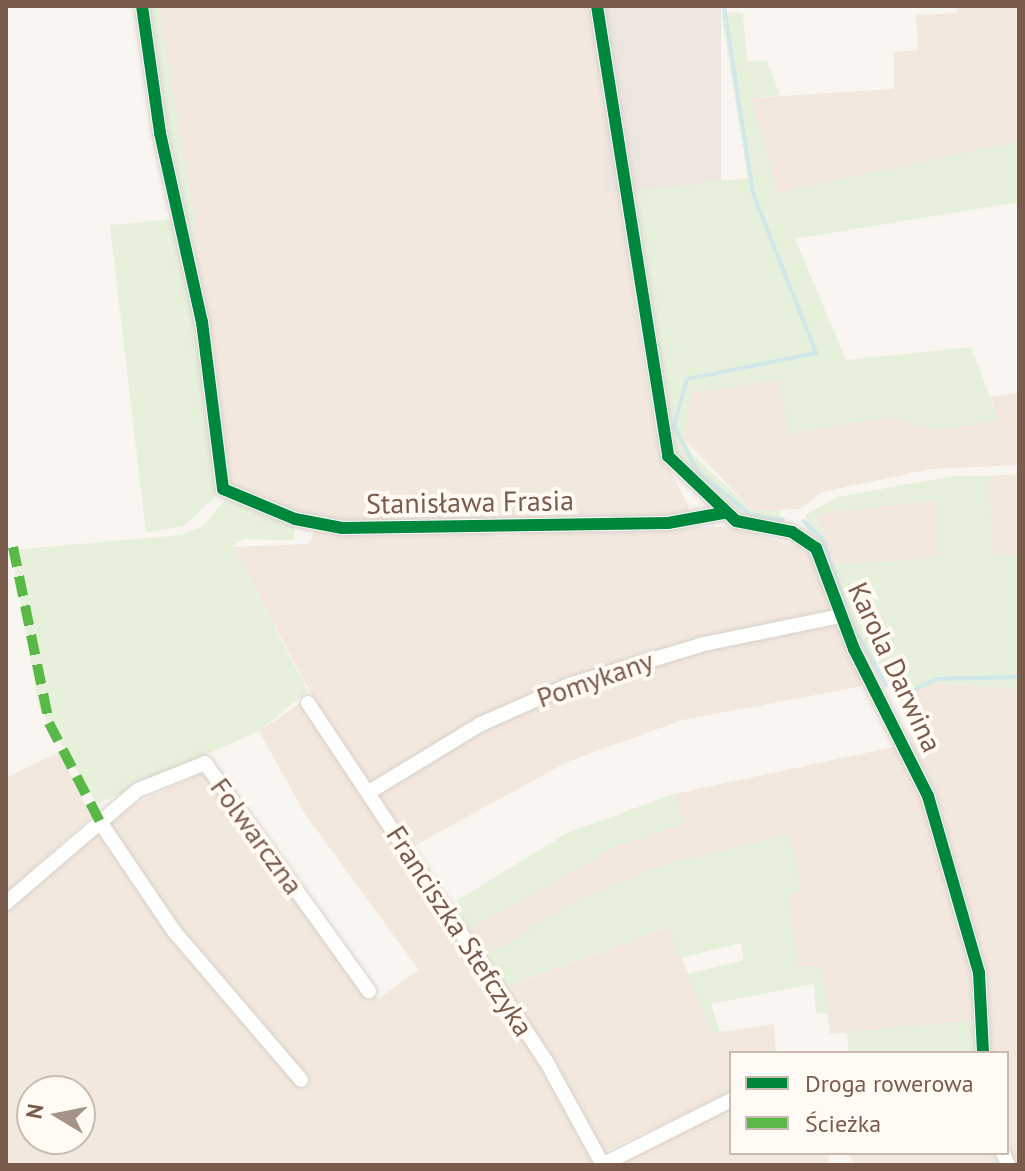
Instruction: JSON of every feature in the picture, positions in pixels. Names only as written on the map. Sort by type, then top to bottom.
[{"type":"street","name":"Stanisława Frasia","points":[[142,6],[160,133],[202,322],[223,489],[295,519],[342,528],[668,523],[723,513]]},
{"type":"street","name":"Karola Darwina","points":[[597,6],[668,456],[723,513],[805,537],[816,548],[841,616],[928,796],[979,973],[983,1051]]},
{"type":"street","name":"Pomykany","points":[[369,792],[481,724],[569,685],[718,641],[841,616]]},
{"type":"street","name":"Franciszka Stefczyka","points":[[308,703],[546,1061],[602,1165]]},
{"type":"street","name":"Folwarczna","points":[[6,903],[147,785],[205,763],[369,991]]},
{"type":"street","points":[[100,822],[173,930],[301,1080]]},
{"type":"street","points":[[602,1165],[729,1101]]},
{"type":"shaded area","points":[[159,6],[592,6],[646,381],[662,455],[689,507],[686,519],[326,522],[230,489]]},
{"type":"shaded area","points":[[604,6],[721,6],[721,192],[604,192]]},
{"type":"shaded area","points":[[957,6],[1019,6],[1019,148],[1017,142],[777,193],[751,98],[894,89],[894,52],[918,50],[916,15],[957,13]]},
{"type":"shaded area","points":[[779,380],[789,434],[893,416],[938,430],[998,420],[991,397],[1019,392],[1019,465],[931,469],[822,492],[799,509],[753,511],[682,437],[692,392]]},
{"type":"shaded area","points":[[1019,474],[1019,608],[993,556],[989,476]]},
{"type":"shaded area","points":[[937,501],[938,558],[828,565],[815,538],[823,531],[815,520],[821,513]]},
{"type":"shaded area","points":[[735,527],[809,551],[869,685],[682,720],[567,762],[414,846],[469,929],[615,847],[684,824],[674,794],[912,743],[900,699],[931,683],[1019,689],[1019,1165],[856,1165],[848,1155],[1009,1155],[1009,1051],[976,1051],[972,1020],[830,1034],[822,968],[798,967],[788,896],[802,892],[789,834],[659,866],[568,906],[505,987],[669,927],[712,1033],[774,1024],[776,1051],[729,1051],[729,1093],[602,1153],[607,1165],[6,1165],[7,911],[112,814],[206,771],[378,999],[419,970],[305,814],[259,731],[302,702],[335,739],[233,547],[309,544],[316,528],[494,529],[495,537],[520,536],[522,529]]},
{"type":"shaded area","points":[[59,752],[91,817],[6,893],[6,778]]},
{"type":"shaded area","points":[[729,1108],[729,1155],[830,1155],[826,1165],[617,1165]]},
{"type":"green space","points":[[147,6],[159,6],[194,214],[200,301],[172,178]]},
{"type":"green space","points":[[721,12],[743,13],[747,62],[767,61],[780,95],[751,98],[777,193],[1018,141],[1019,148],[1019,202],[795,239],[846,360],[971,347],[999,421],[938,430],[893,416],[788,434],[779,380],[693,392],[683,437],[692,454],[753,511],[779,510],[782,525],[726,512],[721,495],[702,496],[677,461],[626,191],[748,178]]},
{"type":"green space","points":[[173,219],[194,312],[216,496],[184,526],[146,533],[110,225]]},
{"type":"green space","points":[[953,476],[989,476],[993,555],[1018,555],[1019,689],[931,683],[900,699],[844,614],[828,565],[938,558],[936,501],[821,513],[815,521],[823,531],[815,538],[806,531],[806,515],[837,497]]},
{"type":"green space","points":[[226,499],[294,526],[295,540],[243,539],[233,547],[308,691],[259,731],[97,804],[39,707],[11,550],[181,535],[202,527]]},
{"type":"green space","points":[[674,794],[684,824],[615,847],[469,929],[453,903],[567,833]]},
{"type":"green space","points":[[790,834],[802,892],[788,896],[798,966],[822,967],[828,1013],[816,1014],[814,984],[711,1004],[720,1032],[712,1033],[687,974],[744,960],[741,943],[680,958],[668,927],[504,987],[485,956],[568,906],[659,866]]},
{"type":"green space","points":[[972,1020],[976,1051],[849,1051],[847,1032]]},
{"type":"waterway","points":[[724,6],[753,193],[816,353],[687,379],[674,426],[698,472],[751,515],[783,520]]},
{"type":"waterway","points":[[803,521],[823,539],[845,604]]},
{"type":"waterway","points":[[852,624],[886,685]]},
{"type":"waterway","points":[[900,697],[936,679],[1019,677]]},
{"type":"marked path","points":[[13,547],[49,723],[100,822]]},
{"type":"cycle path","points":[[142,6],[160,133],[202,322],[223,489],[295,519],[342,528],[668,523],[723,513]]},
{"type":"cycle path","points":[[597,6],[668,456],[736,521],[792,532],[816,548],[854,649],[928,796],[979,973],[983,1051]]}]
